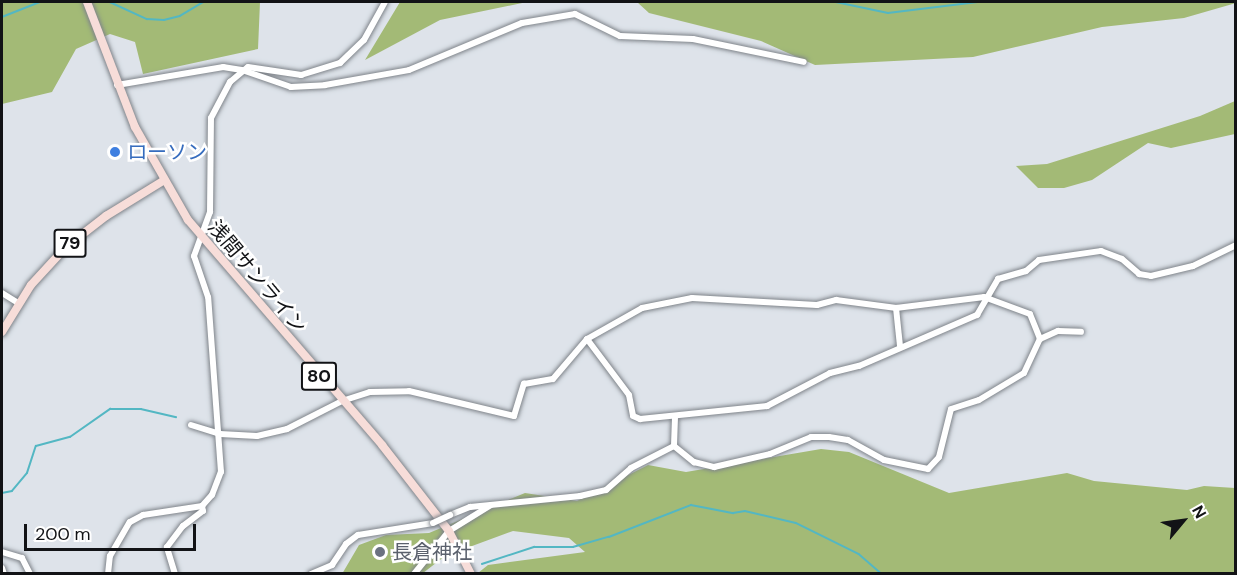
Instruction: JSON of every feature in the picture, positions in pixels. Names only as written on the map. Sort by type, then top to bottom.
[{"type":"main road","name":"浅間サンライン","points":[[87,2],[117,85],[163,181],[201,237],[382,445],[449,531],[471,573]]},
{"type":"main road","name":"79","points":[[2,332],[18,303],[41,272],[77,237],[163,181]]},
{"type":"street","points":[[175,573],[167,547],[183,526],[203,511],[202,506],[219,478],[220,434],[208,297],[195,263],[210,212],[211,118],[230,82],[242,70],[262,68],[301,75],[340,63],[364,40],[385,2]]},
{"type":"street","points":[[117,85],[223,67],[242,70],[291,87],[387,75],[522,23],[575,14],[621,36],[693,39],[804,62]]},
{"type":"street","points":[[587,339],[629,395],[633,416],[640,419],[767,406],[830,373],[859,366],[900,346],[977,315],[984,297],[998,279],[1026,271],[1048,257],[1101,251],[1122,259],[1139,274],[1151,276],[1193,266],[1236,245]]},
{"type":"street","points":[[2,292],[18,303]]},
{"type":"street","points":[[191,425],[220,434],[275,433],[342,401],[370,392],[409,391],[514,416],[524,384],[553,379],[587,339],[642,308],[692,298],[817,305],[836,300],[896,308],[984,297],[1030,314],[1040,339]]},
{"type":"street","points":[[896,308],[900,346]]},
{"type":"street","points":[[674,446],[694,462],[714,467],[770,454],[811,437],[829,437],[848,440],[884,460],[928,469],[939,457],[951,409],[979,400],[1024,373],[1040,339],[1058,331],[1081,332]]},
{"type":"street","points":[[674,446],[675,417]]},
{"type":"street","points":[[311,573],[332,564],[346,544],[358,535],[433,523],[470,507],[606,490],[631,468],[674,446]]},
{"type":"street","points":[[414,573],[449,531],[491,505]]},
{"type":"street","points":[[108,573],[110,556],[130,522],[143,515],[202,506]]},
{"type":"street","points":[[2,552],[22,558],[30,573]]},
{"type":"street","points":[[2,568],[4,573]]},
{"type":"green space","points":[[2,2],[260,2],[258,49],[143,74],[135,42],[110,34],[76,49],[52,92],[2,104]]},
{"type":"green space","points":[[400,2],[527,2],[440,20],[365,60]]},
{"type":"green space","points":[[637,2],[1236,3],[1184,18],[1102,27],[973,57],[815,65],[761,41],[649,13]]},
{"type":"green space","points":[[1235,101],[1235,134],[1171,148],[1148,143],[1092,180],[1064,188],[1038,188],[1016,166],[1047,164],[1200,116]]},
{"type":"green space","points":[[821,449],[849,452],[949,493],[1067,473],[1094,481],[1187,490],[1204,486],[1235,488],[1235,573],[478,573],[488,565],[585,552],[569,538],[513,531],[445,556],[423,573],[342,574],[359,545],[386,535],[429,533],[525,493],[577,501],[648,465],[686,472]]},
{"type":"waterway","points":[[2,17],[40,2]]},
{"type":"waterway","points":[[110,2],[147,19],[164,20],[180,16],[203,2]]},
{"type":"waterway","points":[[765,2],[836,2],[888,13],[977,2]]},
{"type":"waterway","points":[[2,493],[12,491],[27,473],[36,446],[70,437],[110,409],[141,409],[176,417]]},
{"type":"waterway","points":[[482,564],[534,547],[573,547],[609,537],[691,505],[733,513],[745,511],[796,523],[859,554],[882,574]]},
{"type":"place","name":"ローソン","points":[[115,152]]},
{"type":"place","name":"長倉神社","points":[[380,552]]}]
